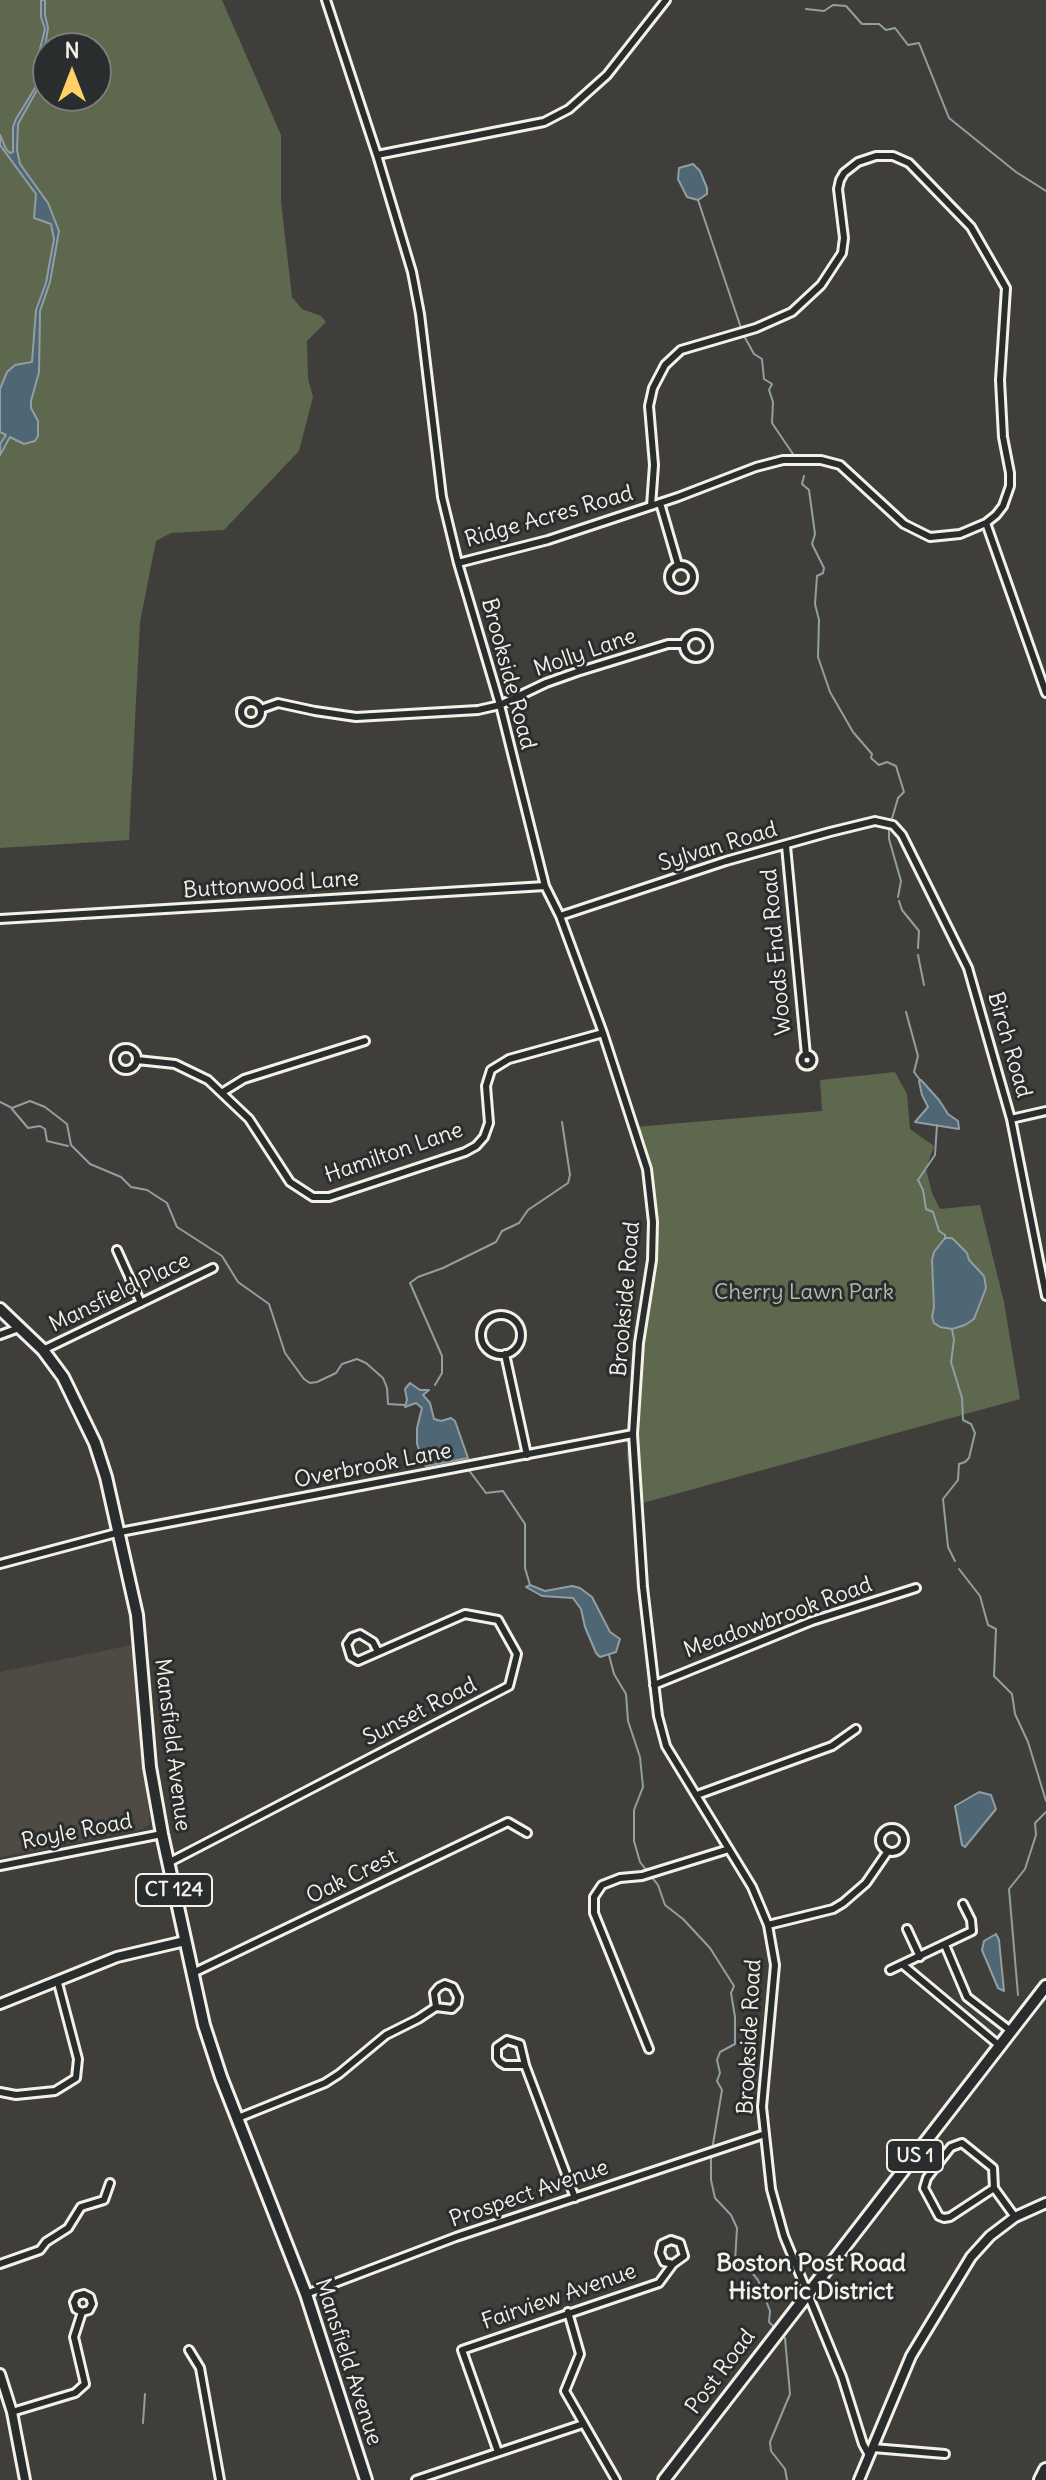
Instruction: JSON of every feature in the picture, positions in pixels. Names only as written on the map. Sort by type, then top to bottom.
[{"type":"highway","points":[[1041,2480],[1046,2470]]},
{"type":"main road","name":"Mansfield Avenue","points":[[0,1309],[43,1350],[77,1402],[95,1443],[120,1532],[137,1615],[150,1767],[204,2025],[221,2077],[306,2294],[366,2480]]},
{"type":"main road","name":"Post Road","points":[[664,2480],[1046,1986]]},
{"type":"street","name":"Brookside Road","points":[[326,0],[412,272],[423,335],[438,470],[458,563],[500,705],[545,886],[560,916],[642,1149],[653,1222],[652,1260],[639,1343],[633,1434],[643,1587],[654,1685],[666,1746],[752,1887],[768,1925],[775,1965],[762,2083],[771,2189],[784,2236],[842,2377],[863,2444],[871,2452]]},
{"type":"street","points":[[377,155],[544,122],[569,109],[607,75],[666,0]]},
{"type":"street","name":"Ridge Acres Road","points":[[458,563],[548,540],[651,506],[660,503],[756,467],[796,460],[821,460],[840,465],[904,524],[930,537],[948,537],[986,523],[1003,506],[1010,486],[1000,380],[1006,288],[971,227],[909,163],[893,156],[876,156],[858,162],[844,173],[838,189],[844,245],[821,285],[792,312],[742,332],[681,350],[672,357],[659,375],[649,406],[654,465],[651,506]]},
{"type":"street","points":[[660,503],[678,565]]},
{"type":"street","points":[[986,523],[1046,693]]},
{"type":"street","name":"Molly Lane","points":[[699,634],[707,639],[708,648],[702,656],[694,658],[685,652],[684,644],[688,636],[699,634]]},
{"type":"street","name":"Molly Lane","points":[[261,709],[278,703],[356,717],[449,713],[500,705],[577,672],[668,644],[684,644]]},
{"type":"street","name":"Sylvan Road","points":[[560,916],[726,861],[875,821],[891,824]]},
{"type":"street","name":"Birch Road","points":[[891,824],[902,835],[968,968],[1011,1119],[1046,1296]]},
{"type":"street","name":"Woods End Road","points":[[786,846],[806,1055]]},
{"type":"street","name":"Buttonwood Lane","points":[[0,919],[545,886]]},
{"type":"street","name":"Hamilton Lane","points":[[137,1060],[175,1064],[198,1073],[223,1092],[249,1119],[290,1182],[313,1197],[329,1197],[476,1146],[484,1137],[489,1123],[486,1086],[491,1070],[509,1059],[603,1033]]},
{"type":"street","points":[[223,1092],[244,1079],[365,1041]]},
{"type":"street","points":[[1011,1119],[1046,1111]]},
{"type":"street","points":[[117,1250],[141,1303]]},
{"type":"street","name":"Mansfield Place","points":[[43,1350],[213,1268]]},
{"type":"street","points":[[496,1316],[509,1316],[521,1330],[516,1348],[505,1354],[493,1353],[482,1339],[483,1327],[496,1316]]},
{"type":"street","points":[[0,1335],[19,1328]]},
{"type":"street","points":[[505,1354],[527,1455]]},
{"type":"street","name":"Overbrook Lane","points":[[0,1564],[120,1532],[633,1434]]},
{"type":"street","name":"Meadowbrook Road","points":[[654,1685],[812,1621],[916,1588]]},
{"type":"street","name":"Sunset Road","points":[[168,1863],[509,1686],[517,1654],[498,1620],[465,1614],[378,1652]]},
{"type":"street","points":[[360,1634],[373,1642],[378,1652],[355,1661],[347,1650],[347,1644],[352,1637],[360,1634]]},
{"type":"street","points":[[697,1795],[832,1746],[856,1729]]},
{"type":"street","name":"Oak Crest","points":[[193,1973],[508,1822],[527,1833]]},
{"type":"street","name":"Royle Road","points":[[0,1866],[162,1834]]},
{"type":"street","points":[[649,2049],[594,1913],[594,1897],[602,1885],[620,1878],[661,1871],[729,1849]]},
{"type":"street","points":[[768,1925],[833,1909],[843,1903],[866,1883],[888,1851]]},
{"type":"street","points":[[890,1970],[972,1931],[971,1920],[963,1904]]},
{"type":"street","points":[[907,1929],[920,1957]]},
{"type":"street","points":[[0,2004],[117,1957],[185,1941]]},
{"type":"street","points":[[945,1945],[967,1997],[1012,2032]]},
{"type":"street","points":[[903,1965],[1001,2047]]},
{"type":"street","points":[[0,2092],[16,2095],[55,2091],[76,2078],[78,2059],[58,1983]]},
{"type":"street","points":[[238,2118],[325,2083],[386,2035],[436,2007],[447,2010],[457,2004],[458,1997],[453,1987],[445,1984],[439,1987],[434,1993],[436,2007]]},
{"type":"street","points":[[964,2016],[974,2003]]},
{"type":"street","points":[[525,2065],[500,2062],[497,2047],[507,2040],[520,2044],[575,2198]]},
{"type":"street","name":"Prospect Avenue","points":[[306,2294],[456,2237],[765,2134]]},
{"type":"street","points":[[994,2188],[944,2218],[939,2216],[924,2188],[927,2178],[951,2147],[962,2143],[993,2168],[994,2188],[1015,2217]]},
{"type":"street","points":[[0,2264],[40,2250],[46,2242],[68,2228],[81,2207],[104,2200],[110,2183]]},
{"type":"street","points":[[859,2480],[911,2356],[971,2257],[990,2236],[1015,2217],[1046,2203]]},
{"type":"street","name":"Fairview Avenue","points":[[498,2452],[462,2350],[659,2283],[673,2264],[681,2260],[684,2251],[680,2243],[671,2240],[662,2244],[660,2253],[664,2262],[673,2264]]},
{"type":"street","points":[[12,2412],[75,2393],[85,2384],[74,2337],[82,2312]]},
{"type":"street","points":[[568,2312],[580,2354],[565,2391],[616,2480]]},
{"type":"street","points":[[189,2350],[200,2368],[220,2480]]},
{"type":"street","points":[[0,2374],[12,2412],[25,2480]]},
{"type":"street","points":[[416,2480],[583,2424]]},
{"type":"street","points":[[871,2452],[945,2454]]},
{"type":"shaded area","points":[[132,1645],[150,1824],[143,1829],[0,1857],[0,1672]]},
{"type":"green space","points":[[0,0],[222,0],[281,135],[281,202],[292,297],[302,309],[321,316],[326,322],[307,341],[308,379],[313,397],[299,451],[224,530],[171,533],[156,541],[140,622],[129,840],[0,848]]},
{"type":"green space","name":"Cherry Lawn Park","points":[[895,1072],[907,1094],[910,1129],[934,1146],[926,1169],[940,1209],[980,1205],[1004,1302],[1020,1399],[632,1506],[627,1454],[652,1206],[643,1152],[635,1127],[822,1111],[820,1080]]},
{"type":"water","points":[[41,0],[45,0],[47,32],[44,32]]},
{"type":"water","points":[[32,93],[32,99],[18,124],[17,150],[20,164],[48,203],[59,231],[50,282],[40,311],[39,372],[31,401],[38,421],[38,436],[35,441],[24,444],[10,437],[0,455],[0,444],[6,435],[0,432],[0,389],[7,372],[15,365],[32,362],[36,310],[46,283],[54,239],[51,224],[34,218],[36,194],[0,145],[0,135],[6,149],[13,152],[16,119]]},
{"type":"water","points":[[693,164],[700,171],[707,188],[707,194],[698,200],[687,197],[678,179],[679,168]]},
{"type":"water","points":[[921,1080],[948,1114],[958,1121],[959,1129],[915,1122],[928,1107],[922,1095]]},
{"type":"water","points":[[945,1238],[952,1238],[967,1253],[969,1260],[984,1276],[986,1288],[974,1319],[952,1329],[940,1327],[932,1317],[932,1260]]},
{"type":"water","points":[[410,1383],[420,1390],[429,1390],[423,1395],[430,1403],[434,1419],[441,1421],[451,1418],[455,1421],[468,1458],[426,1466],[417,1444],[422,1408],[416,1403],[405,1407],[405,1389]]},
{"type":"water","points":[[530,1585],[545,1591],[572,1586],[592,1597],[610,1632],[620,1639],[616,1652],[600,1657],[596,1653],[581,1609],[573,1598],[542,1596],[526,1587]]},
{"type":"water","points":[[979,1792],[991,1795],[996,1809],[965,1847],[962,1845],[955,1806]]},
{"type":"water","points":[[996,1934],[1004,1991],[998,1988],[982,1950],[984,1941]]},
{"type":"waterway","points":[[806,9],[824,11],[833,5],[846,6],[862,24],[879,24],[886,30],[895,28],[908,45],[919,43],[949,118],[1016,172],[1046,191]]},
{"type":"waterway","points":[[698,200],[741,328]]},
{"type":"waterway","points":[[743,334],[754,354],[762,359],[764,379],[772,384],[769,390],[773,402],[772,423],[795,457]]},
{"type":"waterway","points":[[804,476],[802,484],[809,490],[815,534],[812,544],[824,568],[823,573],[817,576],[815,604],[819,620],[818,657],[830,692],[853,732],[872,754],[871,758],[879,765],[887,762],[896,766],[904,792],[898,798],[891,822]]},
{"type":"waterway","points":[[889,828],[889,839],[901,881],[898,897]]},
{"type":"waterway","points":[[899,901],[902,910],[919,931],[918,948]]},
{"type":"waterway","points":[[918,955],[924,985]]},
{"type":"waterway","points":[[906,1012],[918,1056],[914,1072],[920,1080]]},
{"type":"waterway","points":[[0,1102],[12,1108],[30,1101],[45,1107],[67,1124],[71,1145],[90,1164],[121,1177],[131,1187],[147,1190],[167,1203],[177,1227],[222,1256],[238,1282],[269,1304],[285,1353],[304,1379],[310,1383],[317,1382],[336,1373],[342,1364],[357,1359],[383,1378],[388,1404],[405,1405]]},
{"type":"waterway","points":[[12,1109],[28,1128],[40,1126],[45,1129],[47,1141],[68,1146]]},
{"type":"waterway","points":[[435,1385],[442,1373],[442,1356],[410,1283],[496,1242],[502,1231],[519,1223],[528,1210],[568,1183],[570,1175],[562,1122]]},
{"type":"waterway","points":[[937,1125],[935,1155],[918,1180],[926,1209],[933,1212],[945,1239]]},
{"type":"waterway","points":[[952,1329],[951,1362],[962,1398],[963,1420],[971,1424],[975,1433],[969,1458],[959,1464],[958,1480],[943,1499],[948,1547],[955,1561]]},
{"type":"waterway","points":[[468,1469],[486,1493],[503,1491],[525,1524],[525,1568],[530,1585]]},
{"type":"waterway","points":[[959,1569],[980,1596],[988,1625],[996,1629],[994,1676],[1012,1694],[1015,1714],[1028,1742],[1046,1801]]},
{"type":"waterway","points":[[609,1655],[614,1674],[626,1694],[628,1721],[640,1757],[643,1787],[634,1810],[634,1841],[640,1862],[658,1885],[665,1905],[710,1948],[734,1986],[731,1993],[735,2044],[720,2052],[717,2060],[720,2073],[717,2081],[722,2090],[712,2150]]},
{"type":"waterway","points":[[1018,1995],[1009,1889],[1025,1869],[1036,1835],[1035,1823],[1046,1812]]},
{"type":"waterway","points":[[711,2156],[715,2198],[731,2215],[737,2228],[735,2262],[749,2269],[758,2280],[770,2311],[769,2322],[776,2329]]},
{"type":"waterway","points":[[780,2334],[785,2338],[790,2394],[770,2442],[771,2451],[785,2469],[787,2480]]},
{"type":"waterway","points":[[143,2423],[145,2394]]},
{"type":"district","name":"Boston Post Road Historic District","points":[[811,2278]]}]
